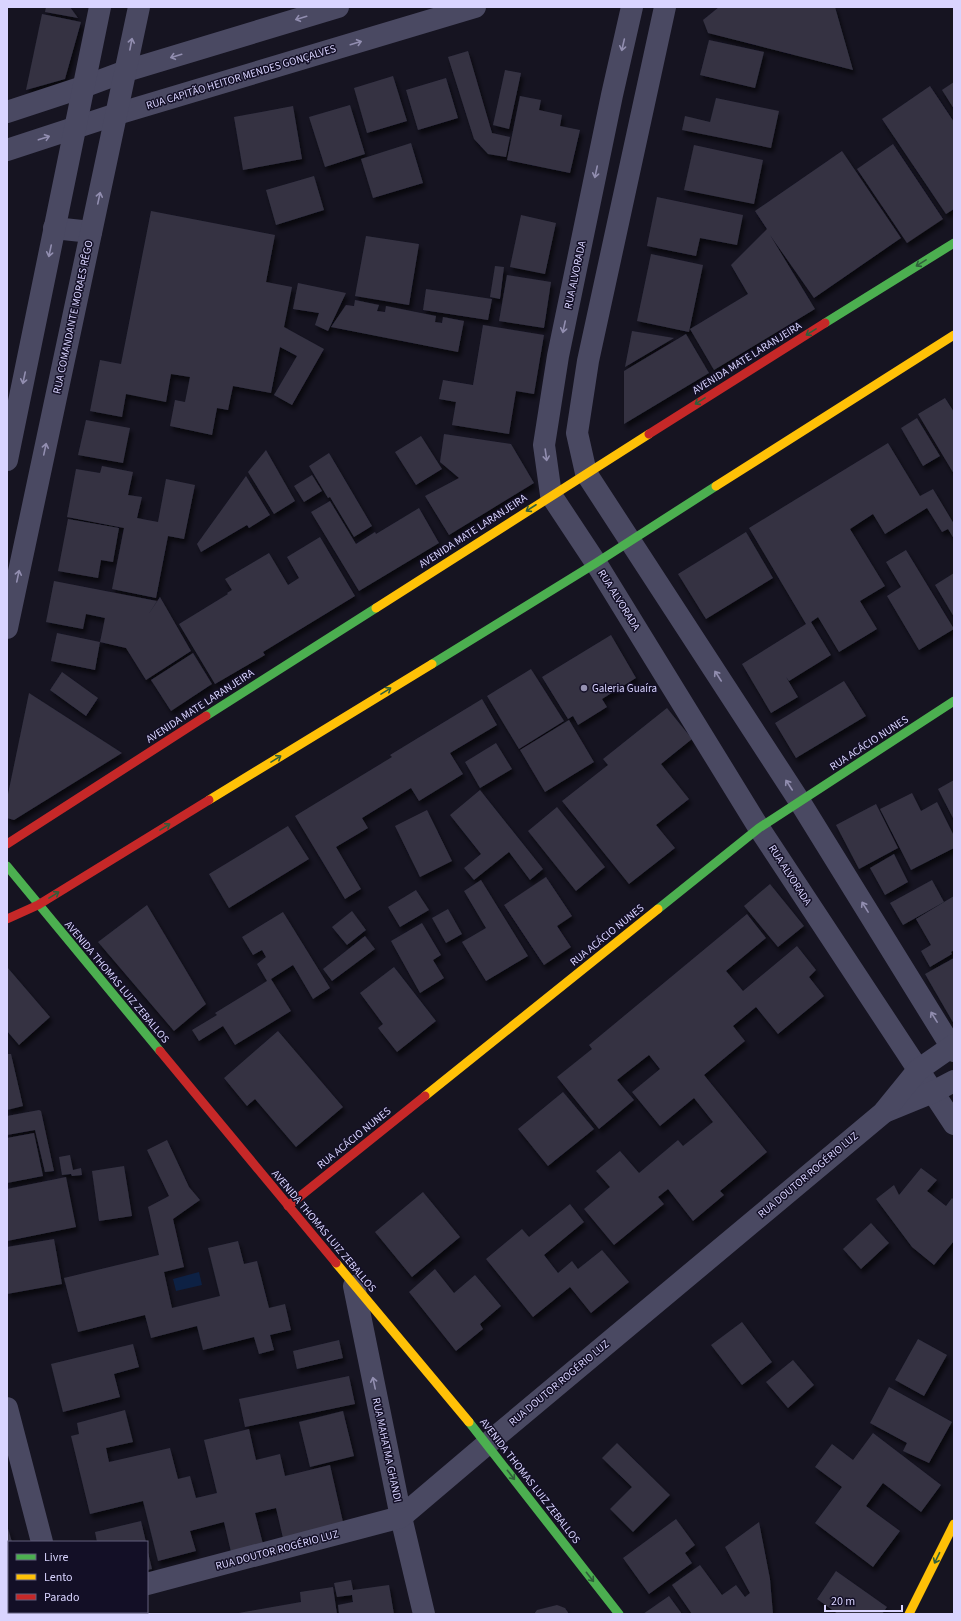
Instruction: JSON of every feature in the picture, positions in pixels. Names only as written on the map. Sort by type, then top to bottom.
[{"type":"main road","name":"AVENIDA MATE LARANJEIRA","points":[[7,844],[551,495],[954,243]]},
{"type":"main road","points":[[7,920],[38,905],[596,563],[954,335]]},
{"type":"main road","name":"RUA ACÁCIO NUNES","points":[[288,1206],[759,828],[954,701]]},
{"type":"main road","name":"AVENIDA THOMAS LUIZ ZEBALLOS","points":[[7,866],[486,1444],[619,1614]]},
{"type":"main road","points":[[909,1614],[954,1524]]},
{"type":"street","points":[[7,460],[100,7]]},
{"type":"street","name":"RUA COMANDANTE MORAES RÊGO","points":[[7,628],[139,7]]},
{"type":"street","points":[[7,112],[83,87],[126,70],[338,7]]},
{"type":"street","name":"RUA CAPITÃO HEITOR MENDES GONÇALVES","points":[[7,150],[117,114],[475,7]]},
{"type":"street","name":"RUA ALVORADA","points":[[632,7],[612,95],[558,356],[544,445],[551,495],[596,563],[759,828],[954,1124]]},
{"type":"street","points":[[665,7],[588,360],[577,433],[586,473],[800,802],[953,1047]]},
{"type":"street","points":[[612,95],[644,98]]},
{"type":"street","points":[[54,228],[91,232]]},
{"type":"street","points":[[558,356],[588,360]]},
{"type":"street","name":"RUA DOUTOR ROGÉRIO LUZ","points":[[148,1584],[401,1517],[486,1444],[883,1113],[918,1070],[953,1047]]},
{"type":"street","name":"RUA DOUTOR ROGÉRIO LUZ","points":[[883,1113],[933,1092],[954,1081]]},
{"type":"street","name":"RUA MAHATMA GHANDI","points":[[354,1286],[401,1517],[424,1614]]},
{"type":"street","points":[[7,1408],[42,1541]]},
{"type":"water","points":[[199,1272],[202,1285],[176,1291],[173,1279]]},
{"type":"building","points":[[46,7],[70,7],[78,18],[45,12]]},
{"type":"building","points":[[719,7],[835,7],[853,70],[708,33],[703,20]]},
{"type":"building","points":[[42,14],[81,22],[65,79],[26,90]]},
{"type":"building","points":[[709,40],[764,52],[755,88],[700,75]]},
{"type":"building","points":[[468,51],[492,133],[510,137],[506,157],[488,154],[474,139],[448,57]]},
{"type":"building","points":[[505,70],[521,73],[509,129],[493,125]]},
{"type":"building","points":[[393,76],[407,121],[367,133],[354,88]]},
{"type":"building","points":[[446,78],[458,118],[418,130],[406,90]]},
{"type":"building","points":[[954,82],[954,109],[942,90]]},
{"type":"building","points":[[930,86],[954,122],[954,209],[946,214],[882,119]]},
{"type":"building","points":[[520,96],[541,100],[539,110],[562,115],[560,126],[580,130],[570,173],[507,160]]},
{"type":"building","points":[[716,98],[779,111],[771,148],[682,130],[685,116],[710,122]]},
{"type":"building","points":[[350,105],[365,154],[325,167],[309,117]]},
{"type":"building","points":[[293,106],[302,159],[243,170],[234,117]]},
{"type":"building","points":[[411,143],[423,183],[373,198],[361,159]]},
{"type":"building","points":[[893,144],[943,219],[907,243],[857,169]]},
{"type":"building","points":[[694,145],[763,160],[754,204],[684,190]]},
{"type":"building","points":[[842,151],[901,238],[814,298],[770,235],[815,309],[714,370],[690,329],[748,294],[731,265],[767,229],[755,211]]},
{"type":"building","points":[[314,176],[324,210],[276,225],[266,190]]},
{"type":"building","points":[[657,197],[743,215],[737,245],[700,238],[696,256],[647,246]]},
{"type":"building","points":[[151,211],[275,235],[266,282],[292,287],[284,327],[324,349],[292,405],[274,395],[297,356],[280,347],[271,393],[233,386],[228,410],[217,408],[212,435],[170,426],[175,400],[185,402],[190,377],[171,374],[166,402],[126,394],[122,417],[90,411],[100,360],[121,364]]},
{"type":"building","points":[[521,215],[556,223],[545,274],[510,267]]},
{"type":"building","points":[[366,236],[419,244],[409,305],[355,296]]},
{"type":"building","points":[[651,254],[703,265],[689,332],[637,321]]},
{"type":"building","points":[[495,266],[504,267],[500,299],[490,297]]},
{"type":"building","points":[[507,275],[551,282],[544,328],[499,321]]},
{"type":"building","points":[[298,283],[346,293],[328,331],[315,325],[319,313],[293,309]]},
{"type":"building","points":[[426,289],[492,299],[488,320],[423,310]]},
{"type":"building","points":[[355,300],[379,305],[377,311],[385,312],[386,306],[436,316],[435,322],[442,323],[443,317],[464,321],[458,352],[331,327],[346,305],[354,306]]},
{"type":"building","points":[[483,325],[544,335],[534,394],[516,391],[509,434],[452,425],[456,402],[439,399],[443,380],[473,385]]},
{"type":"building","points":[[632,331],[674,338],[625,367]]},
{"type":"building","points":[[686,334],[709,373],[624,424],[624,371]]},
{"type":"building","points":[[945,398],[954,412],[954,474],[918,414]]},
{"type":"building","points":[[917,418],[940,456],[923,466],[901,428]]},
{"type":"building","points":[[86,420],[130,428],[123,463],[78,455]]},
{"type":"building","points":[[444,434],[511,444],[534,483],[449,535],[425,496],[459,478],[440,462]]},
{"type":"building","points":[[421,436],[442,469],[416,485],[395,452]]},
{"type":"building","points":[[888,443],[920,496],[933,489],[954,524],[954,539],[948,529],[942,532],[927,508],[885,534],[873,514],[850,529],[885,586],[860,601],[877,629],[839,652],[818,617],[811,622],[831,655],[789,681],[786,677],[798,697],[771,713],[742,664],[806,624],[749,528]]},
{"type":"building","points":[[266,450],[295,501],[274,514],[248,472]]},
{"type":"building","points":[[329,453],[372,526],[354,537],[309,466]]},
{"type":"building","points":[[102,466],[133,472],[128,495],[142,497],[137,518],[158,522],[166,479],[195,485],[184,539],[168,536],[156,598],[112,589],[124,528],[67,517],[76,469],[100,473]]},
{"type":"building","points":[[312,475],[322,491],[304,502],[294,486]]},
{"type":"building","points":[[246,476],[270,515],[249,528],[247,525],[201,552],[197,544]]},
{"type":"building","points":[[330,501],[356,544],[375,532],[376,534],[419,508],[439,543],[359,591],[311,512]]},
{"type":"building","points":[[68,519],[119,528],[113,562],[101,560],[98,578],[58,571]]},
{"type":"building","points":[[746,532],[773,578],[706,619],[678,574]]},
{"type":"building","points":[[320,537],[355,596],[263,652],[265,655],[215,684],[179,624],[228,594],[227,593],[232,590],[225,579],[269,553],[288,585],[299,578],[287,557]]},
{"type":"building","points":[[906,550],[954,629],[919,650],[887,596],[901,587],[886,562]]},
{"type":"building","points":[[954,573],[954,617],[935,585]]},
{"type":"building","points":[[54,581],[157,601],[148,615],[160,597],[191,651],[146,680],[126,648],[100,642],[105,618],[86,614],[83,629],[46,622]]},
{"type":"building","points":[[57,633],[100,642],[95,670],[51,661]]},
{"type":"building","name":"Galeria Guaíra","points":[[611,635],[636,678],[602,699],[607,707],[578,725],[573,716],[568,719],[542,677]]},
{"type":"building","points":[[193,653],[212,684],[171,711],[151,680]]},
{"type":"building","points":[[531,669],[564,721],[519,749],[487,696]]},
{"type":"building","points":[[62,672],[98,698],[86,716],[50,690]]},
{"type":"building","points":[[844,681],[866,716],[796,758],[775,723]]},
{"type":"building","points":[[29,693],[122,753],[14,820],[7,818],[7,799]]},
{"type":"building","points":[[482,699],[497,725],[450,753],[463,774],[419,801],[411,788],[362,818],[368,828],[336,847],[361,889],[345,899],[295,816],[392,757],[390,755]]},
{"type":"building","points":[[667,708],[692,739],[661,764],[689,799],[656,825],[675,848],[629,884],[562,801],[608,765],[603,759]]},
{"type":"building","points":[[569,720],[594,762],[545,792],[520,750]]},
{"type":"building","points":[[496,743],[512,769],[480,788],[465,762]]},
{"type":"building","points":[[954,780],[954,820],[938,789]]},
{"type":"building","points":[[480,790],[543,869],[530,880],[509,852],[474,880],[464,868],[481,854],[450,815]]},
{"type":"building","points":[[912,793],[921,811],[937,802],[954,836],[954,848],[911,870],[880,809]]},
{"type":"building","points":[[876,804],[898,848],[859,869],[836,825]]},
{"type":"building","points":[[557,807],[605,867],[576,891],[528,831]]},
{"type":"building","points":[[427,810],[452,861],[420,877],[395,826]]},
{"type":"building","points":[[288,826],[309,859],[229,908],[209,874]]},
{"type":"building","points":[[894,854],[908,882],[885,895],[870,868]]},
{"type":"building","points":[[546,877],[572,916],[557,926],[571,947],[544,965],[504,905]]},
{"type":"building","points":[[481,880],[528,956],[486,981],[462,942],[486,928],[464,891]]},
{"type":"building","points":[[932,880],[944,902],[903,925],[890,903]]},
{"type":"building","points":[[770,884],[804,926],[778,947],[744,906]]},
{"type":"building","points":[[416,890],[429,910],[400,927],[388,907]]},
{"type":"building","points":[[954,896],[954,950],[951,952],[952,954],[930,967],[921,951],[931,945],[916,919]]},
{"type":"building","points":[[147,905],[206,1004],[174,1031],[98,942]]},
{"type":"building","points":[[448,909],[462,934],[446,943],[432,918]]},
{"type":"building","points":[[352,911],[366,930],[347,945],[332,927]]},
{"type":"building","points":[[283,912],[330,988],[313,999],[293,965],[271,979],[291,1011],[235,1045],[223,1026],[199,1041],[192,1030],[217,1015],[215,1013],[267,981],[257,964],[266,957],[262,950],[253,955],[242,937]]},
{"type":"building","points":[[747,914],[766,938],[726,971],[743,991],[797,946],[816,970],[809,977],[824,996],[778,1034],[756,1007],[733,1026],[745,1041],[704,1075],[767,1152],[720,1191],[724,1195],[693,1221],[668,1189],[658,1197],[664,1204],[614,1245],[584,1209],[610,1187],[596,1171],[620,1151],[639,1173],[678,1140],[683,1146],[713,1122],[694,1098],[660,1126],[632,1092],[660,1069],[649,1055],[617,1080],[634,1100],[599,1129],[557,1077],[592,1049],[589,1045]]},
{"type":"building","points":[[422,923],[441,955],[433,960],[444,978],[420,993],[391,941]]},
{"type":"building","points":[[365,936],[375,949],[332,981],[323,969]]},
{"type":"building","points":[[954,958],[954,1024],[925,974]]},
{"type":"building","points":[[7,967],[50,1017],[19,1045],[7,1031]]},
{"type":"building","points":[[394,967],[436,1021],[397,1052],[378,1028],[383,1024],[360,993]]},
{"type":"building","points":[[278,1031],[343,1107],[296,1147],[255,1099],[247,1106],[224,1078]]},
{"type":"building","points":[[7,1054],[11,1054],[23,1106],[7,1110]]},
{"type":"building","points":[[563,1092],[594,1129],[548,1166],[518,1129]]},
{"type":"building","points":[[39,1110],[41,1111],[54,1171],[45,1172],[35,1130],[7,1135],[7,1116]]},
{"type":"building","points":[[34,1133],[43,1176],[7,1183],[7,1138]]},
{"type":"building","points":[[167,1140],[189,1187],[200,1200],[173,1219],[184,1267],[164,1272],[172,1308],[220,1296],[208,1248],[238,1241],[244,1264],[257,1261],[269,1308],[285,1304],[291,1330],[270,1335],[274,1350],[259,1354],[254,1337],[203,1350],[197,1326],[151,1338],[145,1315],[78,1332],[64,1278],[159,1255],[148,1207],[169,1196],[147,1150]]},
{"type":"building","points":[[70,1155],[73,1170],[81,1168],[82,1175],[62,1175],[59,1157]]},
{"type":"building","points":[[124,1166],[132,1216],[99,1221],[92,1171]]},
{"type":"building","points":[[921,1168],[937,1180],[927,1191],[946,1206],[952,1198],[954,1200],[954,1241],[934,1265],[912,1247],[876,1199],[894,1185],[899,1195]]},
{"type":"building","points":[[66,1177],[76,1227],[7,1241],[7,1189]]},
{"type":"building","points":[[423,1192],[460,1237],[412,1277],[375,1232]]},
{"type":"building","points":[[570,1204],[584,1222],[544,1255],[558,1273],[572,1261],[578,1269],[602,1250],[629,1282],[591,1313],[570,1287],[533,1317],[486,1259],[522,1229],[529,1237]]},
{"type":"building","points":[[871,1223],[889,1243],[861,1269],[843,1249]]},
{"type":"building","points":[[54,1239],[62,1284],[7,1294],[7,1247]]},
{"type":"building","points":[[435,1269],[454,1293],[475,1275],[501,1306],[480,1324],[483,1329],[456,1351],[409,1292]]},
{"type":"building","points":[[742,1322],[772,1362],[742,1385],[711,1345]]},
{"type":"building","points":[[918,1339],[947,1355],[924,1396],[895,1380]]},
{"type":"building","points":[[339,1340],[343,1358],[297,1369],[293,1351]]},
{"type":"building","points":[[133,1344],[139,1367],[114,1374],[120,1397],[63,1412],[51,1364]]},
{"type":"building","points":[[793,1360],[814,1385],[788,1408],[766,1382]]},
{"type":"building","points":[[349,1376],[355,1404],[245,1427],[239,1399]]},
{"type":"building","points":[[889,1387],[952,1422],[929,1463],[903,1451],[907,1443],[870,1423]]},
{"type":"building","points":[[125,1410],[133,1442],[106,1448],[109,1462],[170,1448],[178,1479],[190,1476],[196,1498],[217,1493],[204,1440],[249,1429],[256,1460],[280,1454],[285,1476],[330,1465],[343,1522],[283,1538],[276,1508],[255,1513],[263,1544],[231,1552],[224,1522],[190,1531],[196,1551],[158,1561],[143,1501],[90,1514],[71,1436],[79,1434],[77,1423]]},
{"type":"building","points":[[343,1411],[354,1456],[310,1467],[299,1422]]},
{"type":"building","points":[[873,1433],[941,1485],[921,1512],[883,1483],[866,1506],[900,1531],[873,1567],[815,1523],[842,1487],[815,1467],[832,1444],[853,1460]]},
{"type":"building","points":[[617,1443],[670,1495],[633,1532],[610,1509],[632,1487],[602,1458]]},
{"type":"building","points":[[676,1519],[695,1545],[685,1553],[692,1563],[649,1594],[623,1558]]},
{"type":"building","points":[[141,1521],[146,1541],[97,1541],[95,1532]]},
{"type":"building","points":[[759,1522],[770,1579],[773,1614],[692,1614],[672,1585],[700,1565],[722,1595],[736,1585],[745,1597],[750,1593],[725,1547]]},
{"type":"building","points":[[7,1525],[12,1541],[8,1541],[7,1546]]},
{"type":"building","points":[[7,1548],[8,1548],[7,1605]]},
{"type":"building","points":[[148,1552],[152,1569],[148,1570]]},
{"type":"building","points":[[836,1571],[887,1607],[882,1614],[838,1614],[817,1599]]},
{"type":"building","points":[[351,1580],[353,1590],[389,1585],[394,1614],[339,1614],[338,1605],[353,1602],[352,1595],[337,1597],[334,1583]]},
{"type":"building","points":[[333,1587],[337,1614],[233,1614],[301,1602],[300,1592]]},
{"type":"building","points":[[669,1596],[682,1614],[643,1614]]},
{"type":"building","points":[[557,1605],[565,1608],[569,1614],[534,1614],[537,1610]]},
{"type":"traffic: fast","points":[[825,323],[954,243]]},
{"type":"traffic: fast","points":[[432,664],[596,563],[716,486]]},
{"type":"traffic: fast","points":[[206,716],[376,608]]},
{"type":"traffic: fast","points":[[658,909],[759,828],[954,701]]},
{"type":"traffic: fast","points":[[7,866],[160,1051]]},
{"type":"traffic: fast","points":[[469,1422],[619,1614]]},
{"type":"traffic: slow","points":[[716,486],[954,335]]},
{"type":"traffic: slow","points":[[376,608],[649,434]]},
{"type":"traffic: slow","points":[[209,800],[432,664]]},
{"type":"traffic: slow","points":[[425,1096],[658,909]]},
{"type":"traffic: slow","points":[[336,1263],[469,1422]]},
{"type":"traffic: slow","points":[[909,1614],[954,1524]]},
{"type":"traffic: jam","points":[[649,434],[825,323]]},
{"type":"traffic: jam","points":[[7,844],[206,716]]},
{"type":"traffic: jam","points":[[7,919],[38,905],[209,800]]},
{"type":"traffic: jam","points":[[160,1051],[336,1263]]},
{"type":"traffic: jam","points":[[288,1206],[425,1096]]},
{"type":"place","name":"Galeria Guaíra","points":[[584,688]]}]
